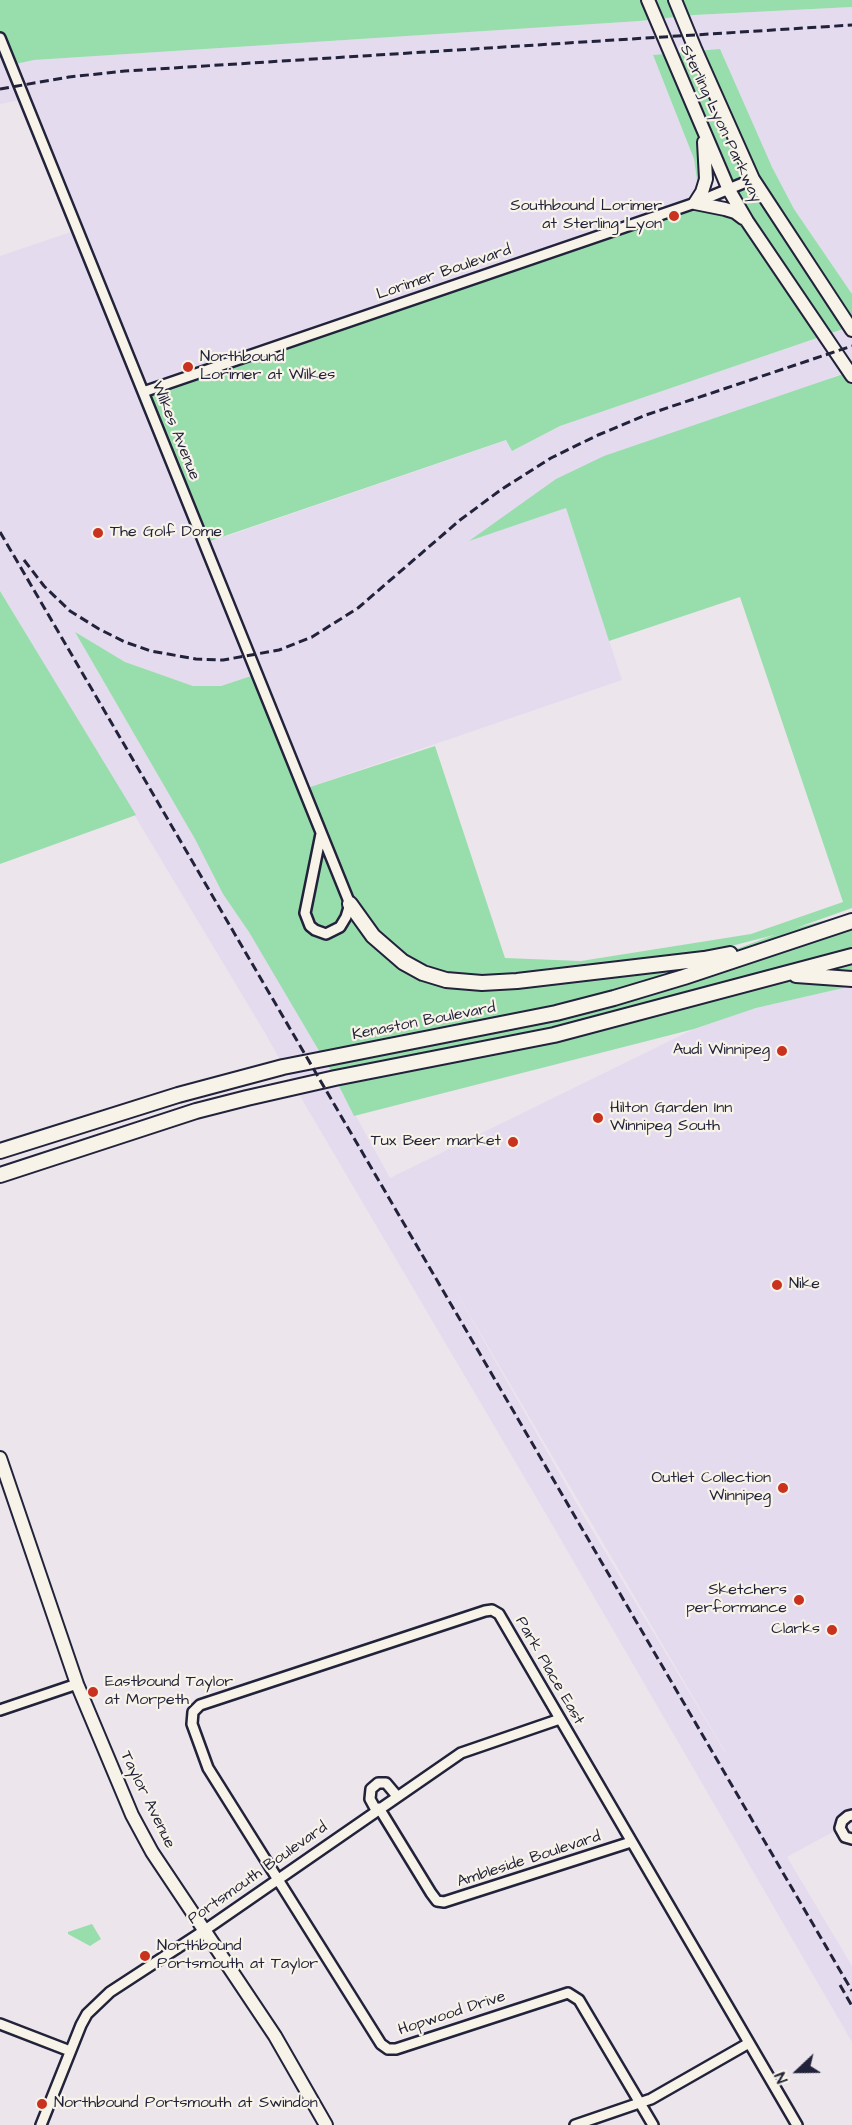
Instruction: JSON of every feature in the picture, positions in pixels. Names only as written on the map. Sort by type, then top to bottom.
[{"type":"main road","name":"Sterling Lyon Parkway","points":[[648,0],[729,190],[747,221],[852,376]]},
{"type":"main road","name":"Sterling Lyon Parkway","points":[[675,0],[753,179],[852,330]]},
{"type":"main road","points":[[703,132],[706,179],[695,203],[735,212],[747,221]]},
{"type":"main road","points":[[350,904],[373,936],[403,962],[423,973],[446,980],[482,983],[517,981],[704,959],[788,942]]},
{"type":"main road","name":"Kenaston Boulevard","points":[[0,1151],[130,1109],[237,1078],[324,1058],[556,1013],[636,992],[852,921]]},
{"type":"main road","points":[[0,1175],[174,1118],[247,1098],[335,1078],[554,1035],[852,956]]},
{"type":"main road","points":[[782,975],[852,979]]},
{"type":"main road","name":"Taylor Avenue","points":[[0,1458],[77,1684],[132,1815],[152,1852],[275,2036],[326,2125]]},
{"type":"street","name":"Wilkes Avenue","points":[[0,38],[350,904]]},
{"type":"street","name":"Lorimer Boulevard","points":[[143,392],[695,203],[753,179]]},
{"type":"street","points":[[321,834],[306,904],[306,920],[315,930],[326,934],[343,922],[350,904]]},
{"type":"street","name":"Park Place East","points":[[277,1879],[208,1768],[192,1724],[193,1712],[200,1705],[492,1610],[499,1614],[797,2125]]},
{"type":"street","points":[[0,1710],[77,1684]]},
{"type":"street","name":"Portsmouth Boulevard","points":[[41,2125],[87,2014],[110,1992],[205,1930],[461,1753],[560,1719]]},
{"type":"street","points":[[377,1809],[370,1799],[371,1789],[378,1783],[386,1783],[397,1796]]},
{"type":"street","name":"Ambleside Boulevard","points":[[377,1809],[430,1893],[437,1900],[444,1902],[631,1842]]},
{"type":"street","points":[[852,1815],[842,1821],[840,1828],[845,1837],[852,1839]]},
{"type":"street","name":"Hopwood Drive","points":[[277,1879],[381,2044],[388,2049],[396,2049],[568,1993],[579,2000],[653,2125]]},
{"type":"street","points":[[0,2024],[70,2051]]},
{"type":"street","points":[[575,2125],[651,2100],[749,2043]]},
{"type":"shaded area","points":[[852,7],[852,294],[794,209],[772,167],[696,51],[653,55],[694,159],[697,180],[695,203],[224,537],[507,440],[512,451],[560,426],[852,326],[852,370],[472,539],[566,508],[622,680],[304,789],[257,674],[221,686],[193,686],[125,662],[76,634],[335,1078],[390,1178],[694,1029],[756,1008],[852,986],[852,1815],[840,1828],[787,1857],[852,1966],[852,2042],[265,1033],[0,591],[0,256],[77,230],[25,99],[0,104],[0,38],[11,65],[34,60],[640,21],[694,15]],"holes":[[[448,1278],[726,1753],[582,1513]]]},
{"type":"green space","points":[[0,0],[852,0],[852,7],[694,15],[640,21],[34,60],[11,65],[0,38]]},
{"type":"green space","points":[[720,49],[772,167],[794,209],[852,294],[852,326],[560,426],[512,451],[506,440],[204,543],[143,392],[695,204],[697,180],[694,159],[653,55]],"holes":[[[704,135],[745,219],[696,203],[706,156]]]},
{"type":"green space","points":[[849,372],[852,376],[852,908],[796,928],[852,913],[852,986],[756,1008],[694,1029],[354,1116],[335,1078],[249,932],[223,894],[195,839],[75,632],[125,662],[193,686],[221,686],[257,674],[321,836],[304,789],[435,746],[505,958],[581,961],[751,934],[843,902],[740,597],[609,641],[566,508],[469,541],[556,479],[604,456]],"holes":[[[774,935],[680,970],[681,966],[704,953]]]},
{"type":"green space","points":[[0,591],[136,815],[0,864]]},
{"type":"green space","points":[[92,1924],[101,1939],[90,1946],[68,1934],[68,1932]]},
{"type":"railway","points":[[0,89],[69,77],[125,71],[852,25]]},
{"type":"railway","points":[[24,560],[44,586],[70,611],[125,642],[151,651],[196,659],[223,660],[279,650],[312,637],[358,608],[460,520],[502,489],[551,458],[646,415],[852,346]]},
{"type":"railway","points":[[0,532],[852,1991]]},
{"type":"railway","points":[[840,1985],[852,2006]]},
{"type":"place","name":"Southbound Lorimer at Sterling Lyon","points":[[674,216]]},
{"type":"place","name":"Northbound Lorimer at Wilkes","points":[[188,367]]},
{"type":"place","name":"The Golf Dome","points":[[98,533]]},
{"type":"place","name":"Audi Winnipeg","points":[[782,1051]]},
{"type":"place","name":"Hilton Garden Inn Winnipeg South","points":[[598,1118]]},
{"type":"place","name":"Tux Beer market","points":[[513,1142]]},
{"type":"place","name":"Nike","points":[[777,1285]]},
{"type":"place","name":"Outlet Collection Winnipeg","points":[[783,1488]]},
{"type":"place","name":"Sketchers performance","points":[[799,1600]]},
{"type":"place","name":"Clarks","points":[[832,1630]]},
{"type":"place","name":"Eastbound Taylor at Morpeth","points":[[93,1692]]},
{"type":"place","name":"Northbound Portsmouth at Taylor","points":[[145,1956]]},
{"type":"place","name":"Northbound Portsmouth at Swindon","points":[[42,2104]]}]
